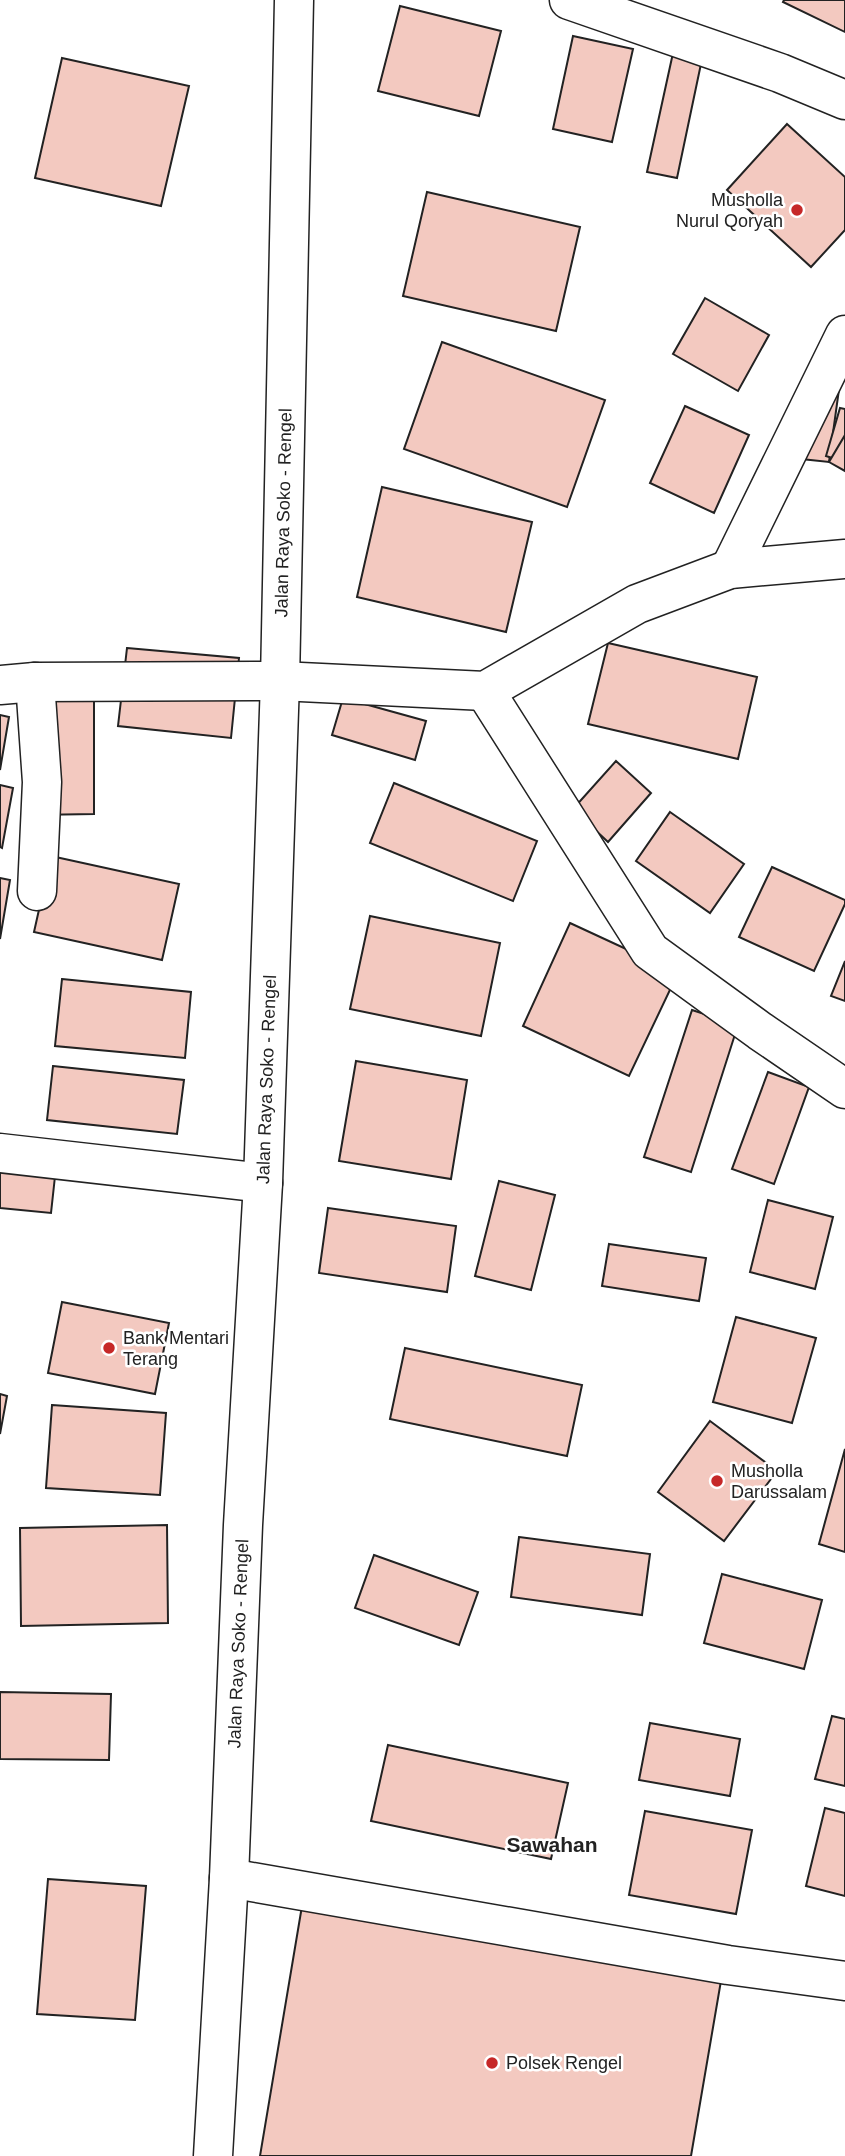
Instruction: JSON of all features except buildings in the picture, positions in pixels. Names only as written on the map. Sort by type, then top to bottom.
[{"type":"street","name":"Jalan Raya Soko - Rengel","points":[[213,2156],[229,1878],[243,1525],[263,1183],[281,681],[294,0]]},
{"type":"street","points":[[569,0],[780,73],[845,100]]},
{"type":"street","points":[[730,569],[845,335]]},
{"type":"street","points":[[37,891],[41,782],[18,684],[281,681],[485,691],[636,604],[730,569],[845,559]]},
{"type":"street","points":[[485,691],[650,951],[845,1089]]},
{"type":"street","points":[[0,1153],[263,1183]]},
{"type":"street","points":[[229,1878],[728,1965],[845,1981]]},
{"type":"place","name":"Musholla Nurul Qoryah","points":[[797,210]]},
{"type":"place","name":"Bank Mentari Terang","points":[[109,1348]]},
{"type":"place","name":"Musholla Darussalam","points":[[717,1481]]},
{"type":"place","name":"Polsek Rengel","points":[[492,2063]]},
{"type":"district","name":"Sawahan","points":[[552,1844]]}]
